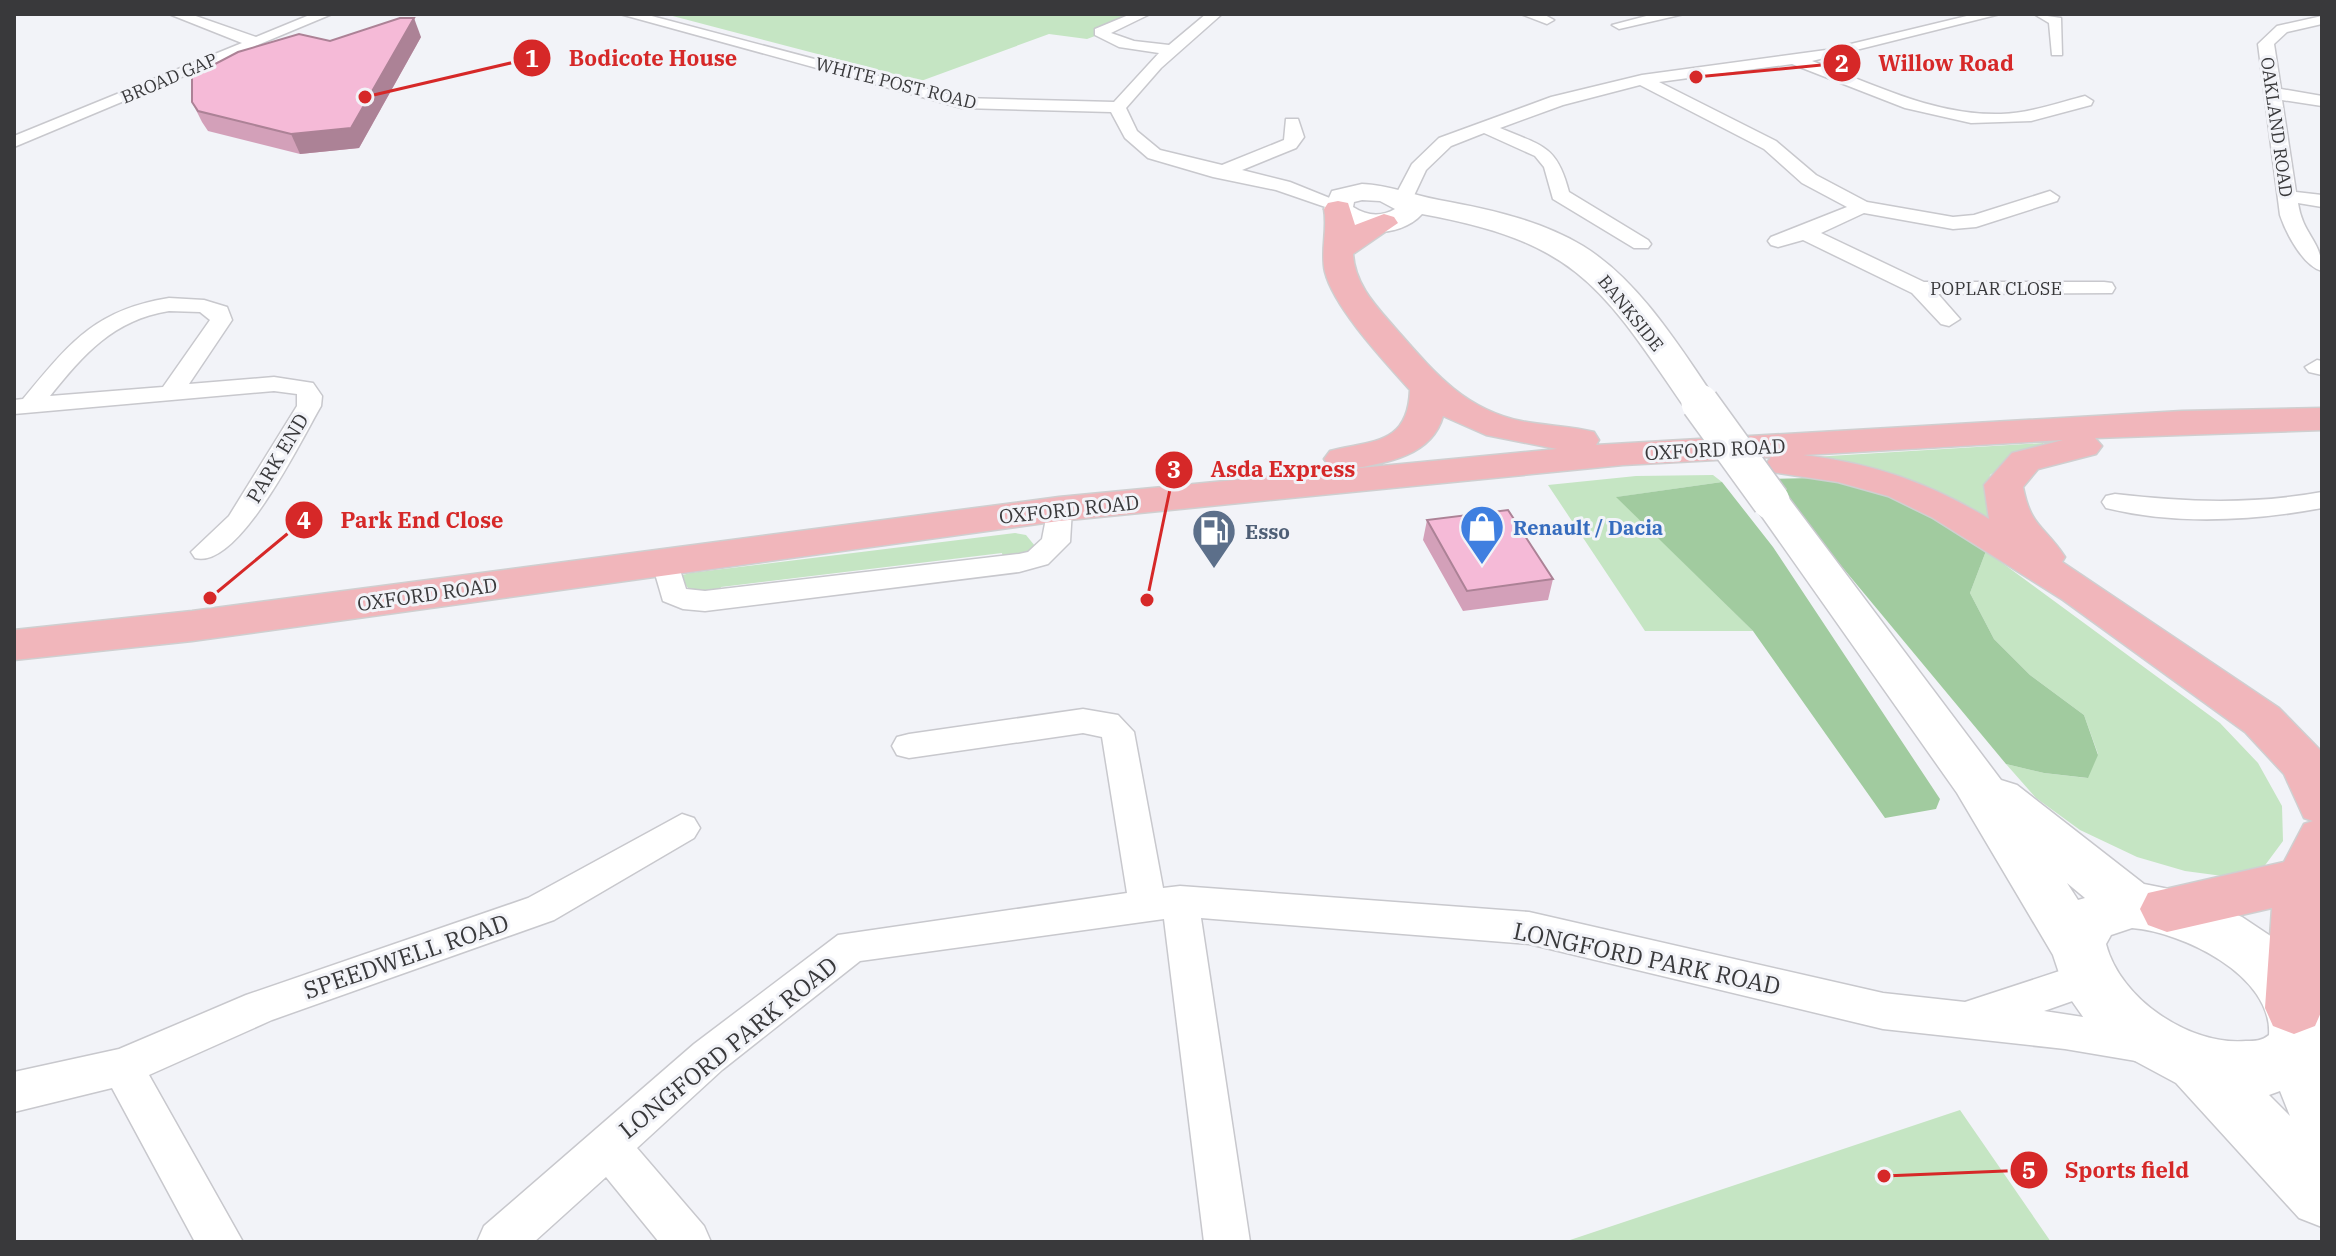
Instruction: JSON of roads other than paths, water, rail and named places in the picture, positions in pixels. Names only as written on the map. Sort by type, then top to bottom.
[{"type":"main road","points":[[1348,200],[1339,251],[1340,269],[1353,296],[1428,388],[1462,411],[1526,434],[1715,449]]},
{"type":"main road","points":[[1339,251],[1362,232],[1397,212]]},
{"type":"main road","points":[[1149,500],[1215,482],[1394,448],[1409,440],[1427,419],[1428,388]]},
{"type":"main road","name":"OXFORD ROAD","points":[[14,645],[208,624],[665,560],[1149,500],[1623,454],[2182,422],[2322,419]]},
{"type":"main road","points":[[2078,590],[2009,518],[2003,485],[2025,461],[2050,452],[2182,422]]},
{"type":"main road","points":[[1623,454],[1790,464],[1879,481],[1947,510],[2078,590],[2262,720],[2304,764],[2322,804]]},
{"type":"main road","points":[[2150,907],[2311,859],[2294,1029]]},
{"type":"street","points":[[176,14],[255,42]]},
{"type":"street","name":"BROAD GAP","points":[[14,142],[325,14]]},
{"type":"street","name":"WHITE POST ROAD","points":[[627,14],[962,103],[1118,107]]},
{"type":"street","points":[[1143,14],[1100,32],[1111,40],[1171,50]]},
{"type":"street","points":[[1215,14],[1171,50],[1118,107],[1120,119],[1137,143],[1154,154],[1219,173],[1348,200],[1418,168],[1445,142],[1557,101],[1642,80],[1855,49],[1993,14]]},
{"type":"street","points":[[1528,14],[1547,20]]},
{"type":"street","points":[[1619,25],[1677,14]]},
{"type":"street","points":[[2041,14],[2056,21],[2057,52]]},
{"type":"street","name":"OAKLAND ROAD","points":[[2322,20],[2285,27],[2268,38],[2272,93],[2295,231],[2322,265]]},
{"type":"street","points":[[1796,60],[1923,108],[1968,117],[2032,116],[2076,103],[2041,97]]},
{"type":"street","points":[[1642,80],[1770,145],[1809,179],[1862,207],[1953,223],[1976,221],[2050,197]]},
{"type":"street","points":[[2272,93],[2322,101]]},
{"type":"street","points":[[1219,173],[1290,144],[1295,137],[1292,123]]},
{"type":"street","points":[[1482,126],[1541,152],[1553,166],[1560,195],[1641,244]]},
{"type":"street","points":[[1397,212],[1418,168]]},
{"type":"street","points":[[2287,196],[2322,201]]},
{"type":"street","name":"BANKSIDE","points":[[1348,200],[1350,218],[1397,212],[1502,225],[1544,238],[1595,270],[1700,403],[1975,780]]},
{"type":"street","points":[[1778,241],[1805,233],[1862,207]]},
{"type":"street","name":"POPLAR CLOSE","points":[[1805,233],[1920,288],[2104,288]]},
{"type":"street","points":[[1920,288],[1949,319]]},
{"type":"street","name":"PARK END","points":[[22,406],[89,337],[123,317],[172,305],[196,305],[219,312],[221,320],[171,393]]},
{"type":"street","name":"PARK END","points":[[22,406],[283,384],[305,388],[310,396],[309,406],[239,521],[205,552]]},
{"type":"street","points":[[2115,502],[2207,513],[2273,510],[2322,500]]},
{"type":"street","points":[[909,746],[1083,721],[1107,723],[1118,732],[1164,904],[1227,1242]]},
{"type":"street","points":[[1975,780],[2150,907],[2219,931],[2258,958],[2280,983],[2322,1118]]},
{"type":"street","points":[[1975,780],[2104,1003],[2178,1055],[2322,1195]]},
{"type":"street","name":"SPEEDWELL ROAD","points":[[14,1092],[122,1067],[260,1007],[541,909],[682,828]]},
{"type":"street","name":"LONGFORD PARK ROAD","points":[[500,1242],[708,1057],[851,946],[1164,904],[1529,928],[1883,1011],[1968,1019],[2178,1055]]},
{"type":"street","points":[[2083,964],[2081,930],[2092,917],[2109,908],[2150,907]]},
{"type":"street","name":"LONGFORD PARK ROAD","points":[[1968,1019],[2083,964]]},
{"type":"street","points":[[2178,1055],[2229,1071],[2258,1071],[2280,1064],[2294,1029]]},
{"type":"street","points":[[122,1067],[220,1242]]},
{"type":"street","points":[[608,1146],[688,1242]]},
{"type":"place","name":"Willow Road","points":[[1696,77]]},
{"type":"place","name":"Bodicote House","points":[[365,97]]},
{"type":"place","name":"Renault / Dacia","points":[[1482,566]]},
{"type":"place","name":"Esso","points":[[1214,570]]},
{"type":"place","name":"Park End Close","points":[[210,598]]},
{"type":"place","name":"Asda Express","points":[[1147,600]]},
{"type":"place","name":"Sports field","points":[[1884,1176]]}]
